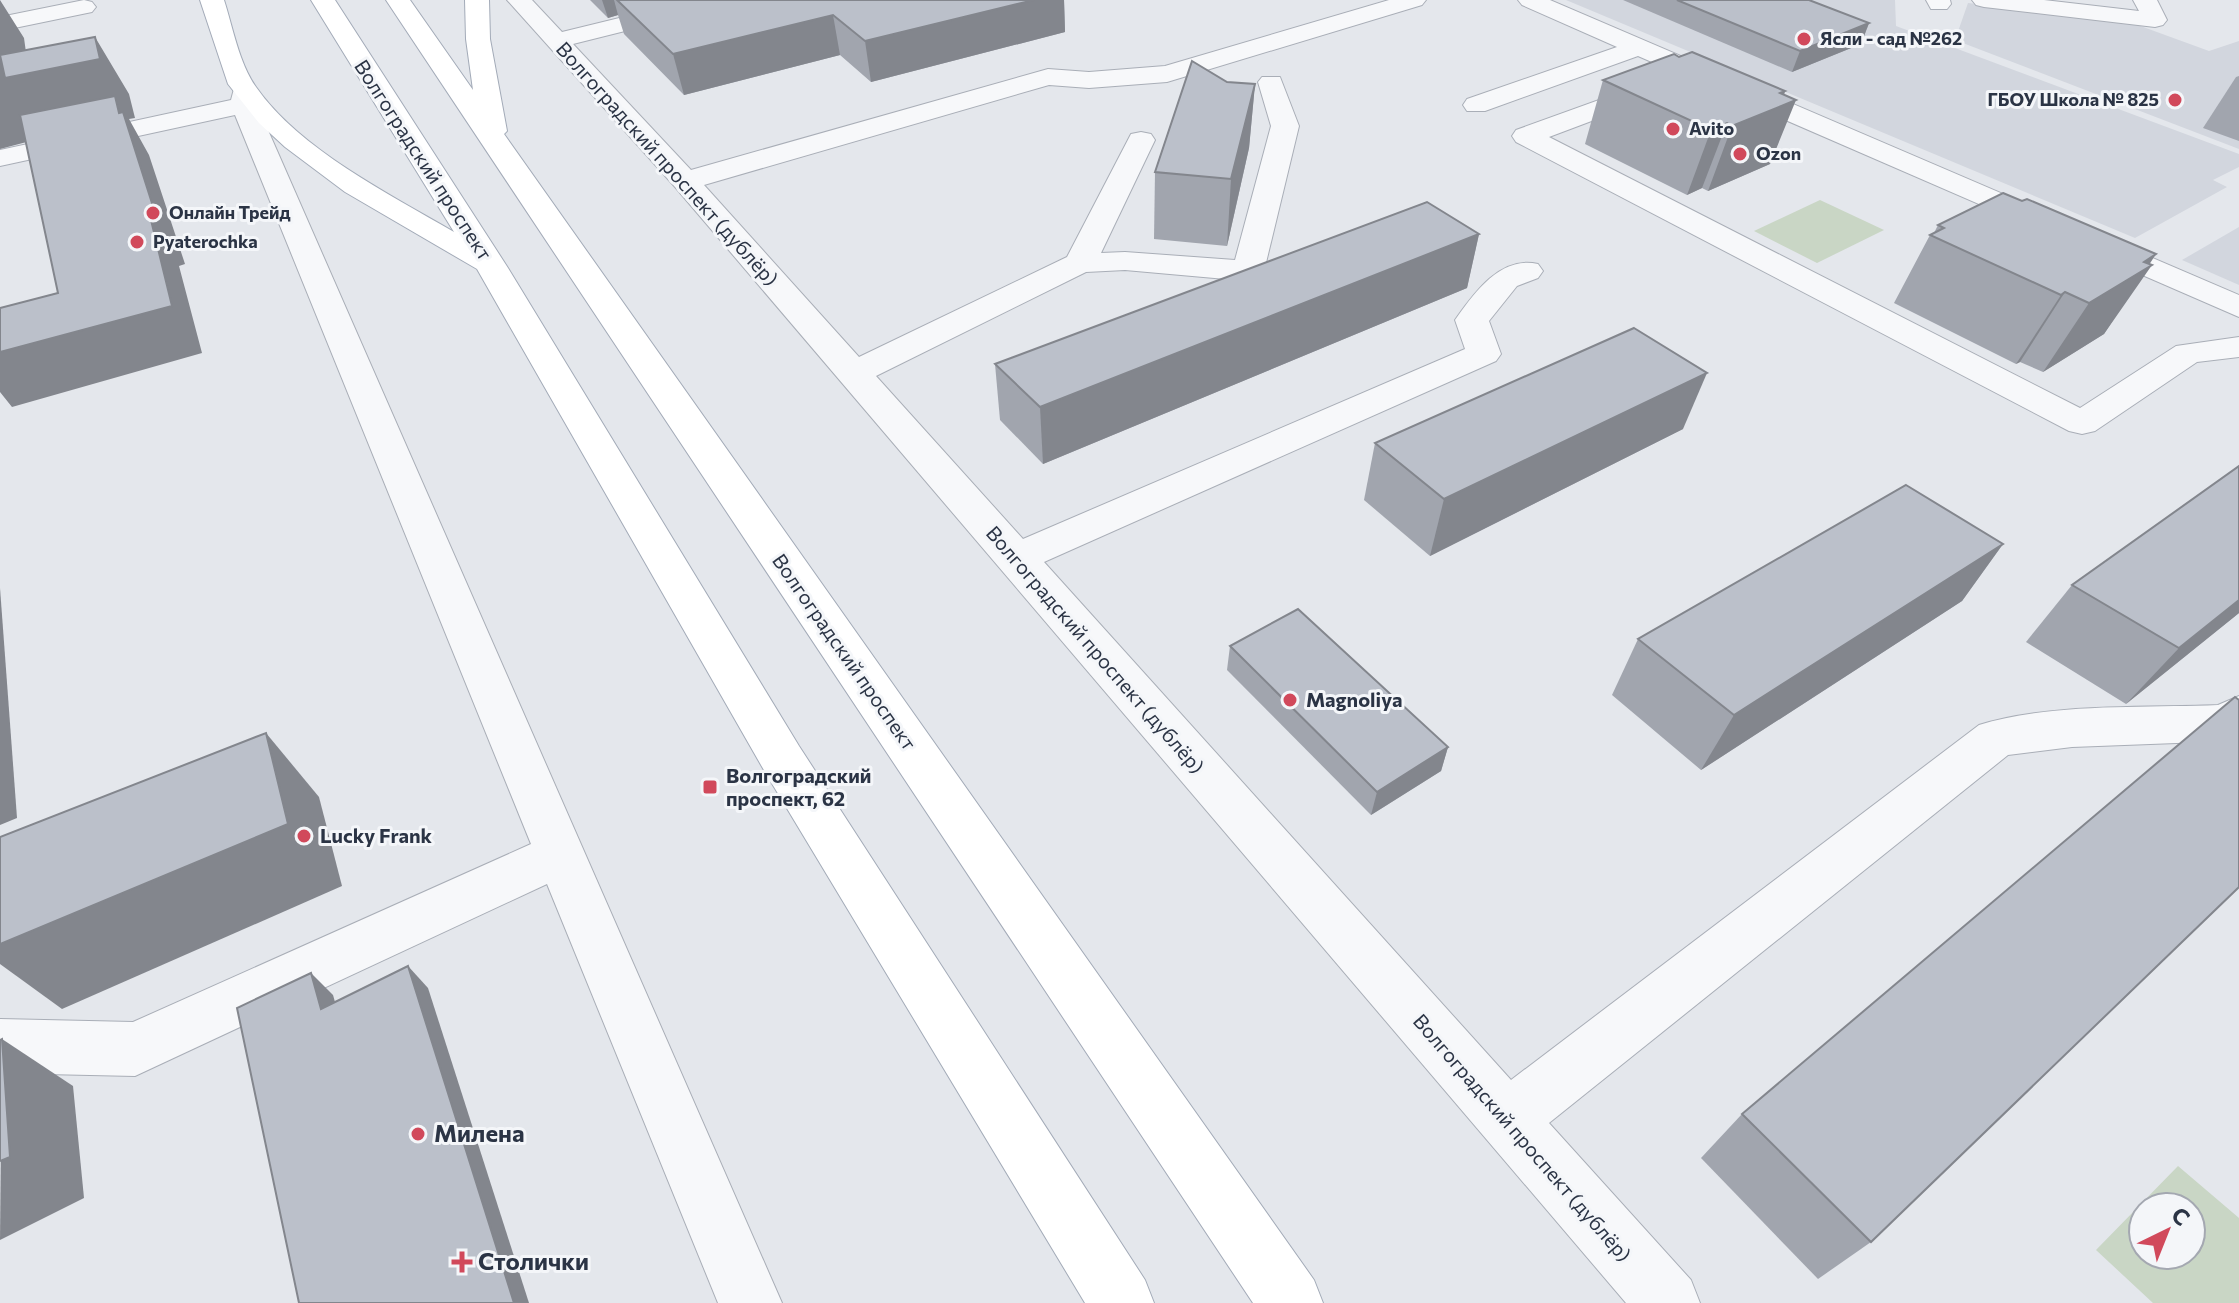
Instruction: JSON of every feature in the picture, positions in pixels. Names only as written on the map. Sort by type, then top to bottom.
[{"type":"main road","points":[[212,0],[244,98],[329,168],[492,268]]},
{"type":"main road","name":"Волгоградский проспект","points":[[323,0],[492,268],[782,759],[1122,1303]]},
{"type":"main road","name":"Волгоградский проспект","points":[[398,0],[1291,1303]]},
{"type":"main road","points":[[477,0],[478,39],[496,146]]},
{"type":"street","name":"Волгоградский проспект (дублёр)","points":[[519,0],[685,181],[1668,1303]]},
{"type":"street","points":[[556,41],[721,0]]},
{"type":"street","points":[[685,181],[1048,77],[1089,80],[1167,74],[1414,0]]},
{"type":"street","points":[[1530,0],[2239,307]]},
{"type":"street","points":[[1984,0],[2155,20],[2145,0]]},
{"type":"street","points":[[0,24],[84,7]]},
{"type":"street","points":[[1476,105],[1639,47]]},
{"type":"street","points":[[1697,72],[1526,136],[2082,423],[2188,353],[2239,347]]},
{"type":"street","points":[[854,373],[1080,263],[1125,261],[1248,271],[1285,126],[1271,82]]},
{"type":"street","points":[[0,158],[244,98],[558,855],[750,1303]]},
{"type":"street","points":[[1080,263],[1141,140]]},
{"type":"street","points":[[1015,559],[1484,354],[1472,320],[1506,279],[1527,271]]},
{"type":"street","points":[[1506,1120],[1996,738],[2072,729],[2229,723],[2239,714]]},
{"type":"street","points":[[0,1046],[135,1049],[558,855]]},
{"type":"shaded area","points":[[1566,0],[1895,0],[1896,26],[2239,154],[2239,167],[2213,180],[2227,187],[2135,238]]},
{"type":"shaded area","name":"ГБОУ Школа № 825","points":[[1968,3],[2124,20],[2209,51],[2239,41],[2239,149],[1955,40]]},
{"type":"shaded area","points":[[2239,227],[2239,285],[2182,260]]},
{"type":"green space","points":[[1820,200],[1884,230],[1817,263],[1754,231]]},
{"type":"green space","points":[[2178,1166],[2239,1218],[2239,1303],[2153,1303],[2096,1250],[2127,1218],[2127,1271],[2207,1271],[2207,1191],[2154,1191]]},
{"type":"building","points":[[617,0],[1034,0],[865,41],[833,15],[673,54]]},
{"type":"building","points":[[1677,0],[1809,0],[1869,23],[1800,51]]},
{"type":"building","points":[[95,37],[100,59],[5,78],[0,55]]},
{"type":"building","points":[[1692,52],[1785,91],[1780,93],[1796,100],[1732,126],[1727,123],[1711,130],[1603,80],[1674,54],[1679,57]]},
{"type":"building","points":[[1192,61],[1227,82],[1255,84],[1231,179],[1155,172]]},
{"type":"building","points":[[115,96],[119,113],[123,112],[157,219],[151,220],[172,306],[0,352],[0,308],[58,293],[20,115]]},
{"type":"building","points":[[2003,193],[2022,201],[2027,199],[2156,254],[2144,262],[2152,265],[2089,303],[2065,292],[2061,295],[1930,235],[1944,228],[1938,225]]},
{"type":"building","points":[[1427,202],[1479,234],[1040,407],[995,364]]},
{"type":"building","points":[[1634,328],[1707,373],[1444,499],[1375,443]]},
{"type":"building","points":[[2239,466],[2239,600],[2179,648],[2072,585]]},
{"type":"building","points":[[1906,485],[2003,544],[1734,715],[1638,639]]},
{"type":"building","points":[[1298,609],[1448,747],[1377,792],[1230,646]]},
{"type":"building","points":[[2235,697],[2239,700],[2239,887],[1871,1242],[1742,1114]]},
{"type":"building","points":[[266,733],[288,824],[0,944],[0,837]]},
{"type":"building","points":[[408,966],[514,1303],[299,1303],[237,1008],[311,973],[321,1009]]},
{"type":"building","points":[[0,1040],[10,1157],[0,1161]]},
{"type":"place","name":"Ясли - сад №262","points":[[1804,39]]},
{"type":"place","name":"ГБОУ Школа № 825","points":[[2175,100]]},
{"type":"place","name":"Avito","points":[[1673,129]]},
{"type":"place","name":"Ozon","points":[[1740,154]]},
{"type":"place","name":"Онлайн Трейд","points":[[153,213]]},
{"type":"place","name":"Pyaterochka","points":[[137,242]]},
{"type":"place","name":"Magnoliya","points":[[1290,700]]},
{"type":"place","name":"Волгоградский проспект, 62","points":[[710,787]]},
{"type":"place","name":"Lucky Frank","points":[[304,836]]},
{"type":"place","name":"Милена","points":[[418,1134]]},
{"type":"place","name":"Столички","points":[[462,1262]]}]
